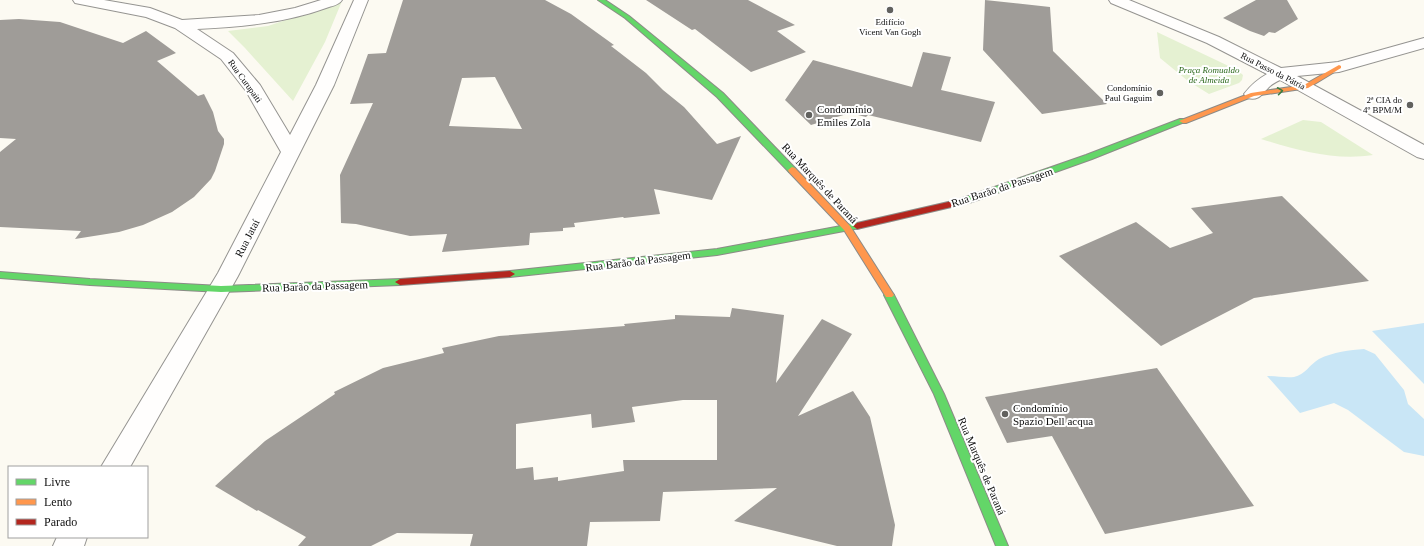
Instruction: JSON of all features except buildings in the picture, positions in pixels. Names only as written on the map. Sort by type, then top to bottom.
[{"type":"street","name":"Rua Curupaiti","points":[[80,0],[150,13],[180,25],[227,56],[254,90],[291,153]]},
{"type":"street","name":"Rua Curupaiti","points":[[180,25],[244,22],[270,18],[299,12],[335,0]]},
{"type":"street","name":"Rua Jataí","points":[[116,466],[220,289],[325,85],[361,0]]},
{"type":"street","name":"Rua Marquês de Paraná","points":[[601,0],[627,17],[720,95],[847,228],[882,282],[939,394],[1002,546]]},
{"type":"street","name":"Rua Passo da Pátria","points":[[1116,0],[1213,40],[1306,87],[1424,153]]},
{"type":"street","name":"Rua Barão da Passagem","points":[[1253,94],[1264,82],[1284,72],[1340,67],[1424,43]]},
{"type":"street","name":"Rua Barão da Passagem","points":[[0,275],[90,282],[220,289],[366,284],[494,276],[717,252],[847,228],[969,200],[1089,157],[1253,94],[1306,87],[1340,67]]},
{"type":"green space","points":[[342,1],[325,42],[293,101],[228,31],[268,26]]},
{"type":"green space","name":"Praça Romualdo de Almeida","points":[[1157,32],[1237,70],[1243,75],[1242,80],[1239,83],[1209,94],[1188,81],[1160,58]]},
{"type":"green space","points":[[1303,120],[1321,122],[1373,155],[1344,157],[1316,153],[1261,139]]},
{"type":"water","points":[[1424,323],[1424,384],[1372,331]]},
{"type":"water","points":[[1364,349],[1375,354],[1404,390],[1408,404],[1424,419],[1424,456],[1404,452],[1348,410],[1334,403],[1300,413],[1267,376],[1298,376],[1319,359],[1342,352]]},
{"type":"traffic: fast","points":[[601,0],[627,17],[720,95],[792,170]]},
{"type":"traffic: fast","points":[[957,203],[1089,157],[1183,121]]},
{"type":"traffic: fast","points":[[510,274],[717,252],[857,226]]},
{"type":"traffic: fast","points":[[0,275],[90,282],[221,289],[400,282]]},
{"type":"traffic: fast","points":[[889,295],[939,394],[1002,546]]},
{"type":"traffic: slow","points":[[1183,121],[1253,94],[1306,87],[1339,67]]},
{"type":"traffic: slow","points":[[792,170],[847,228],[889,295]]},
{"type":"traffic: jam","points":[[857,226],[957,203]]},
{"type":"traffic: jam","points":[[400,282],[510,274]]},
{"type":"place","name":"Edifício Vicent Van Gogh","points":[[890,10]]},
{"type":"place","name":"Condomínio Paul Gaguim","points":[[1160,93]]},
{"type":"place","name":"2ª CIA do 4º BPM/M","points":[[1410,105]]},
{"type":"place","name":"Condomínio Emiles Zola","points":[[809,115]]},
{"type":"place","name":"Condomínio Spazio Dell acqua","points":[[1005,414]]}]
